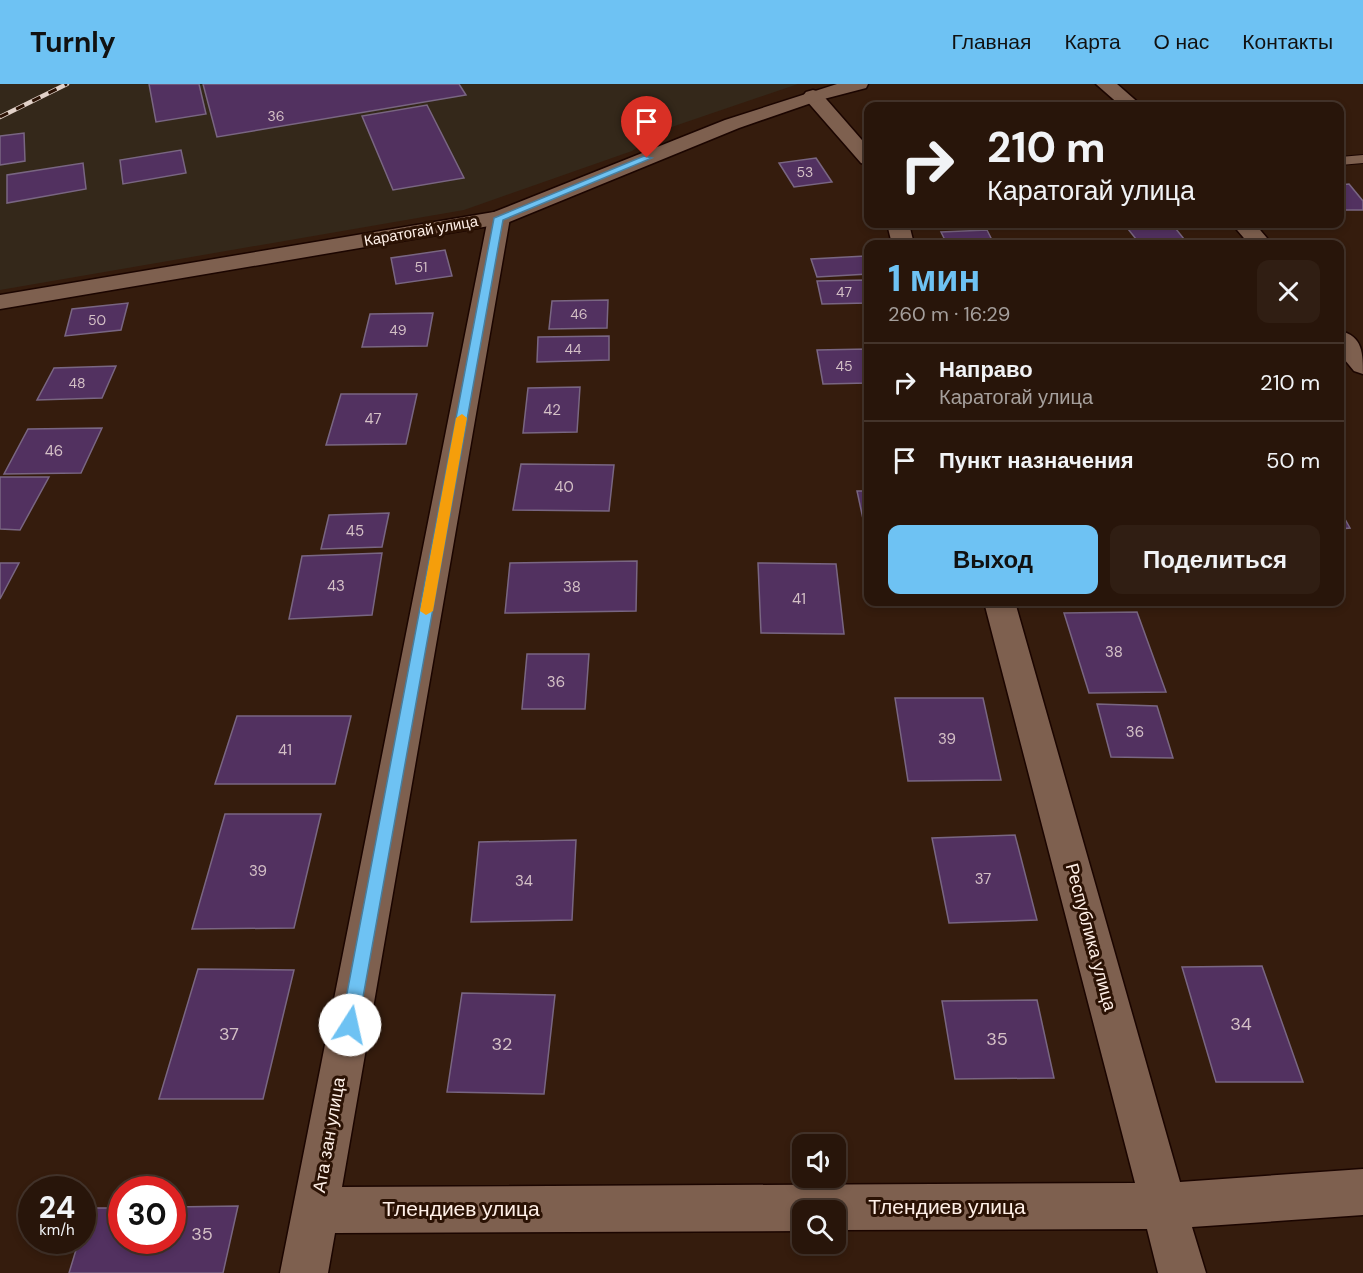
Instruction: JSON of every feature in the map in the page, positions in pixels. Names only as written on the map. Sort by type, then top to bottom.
[{"type":"street","name":"Каратогай улица","points":[[0,302],[499,218],[732,124],[813,96],[859,84]]},
{"type":"street","points":[[1105,84],[1127,102]]},
{"type":"street","points":[[813,96],[864,154]]},
{"type":"street","name":"Ата зан улица","points":[[304,1273],[499,218]]},
{"type":"street","points":[[1247,228],[1257,240]]},
{"type":"street","points":[[1344,336],[1363,334]]},
{"type":"street","points":[[1344,341],[1363,366]]},
{"type":"street","name":"Республика улица","points":[[1001,606],[1182,1273]]},
{"type":"street","name":"Тлендиев улица","points":[[315,1210],[1164,1206],[1363,1192]]},
{"type":"lane","points":[[1344,161],[1363,159]]},
{"type":"shaded area","points":[[0,84],[798,84],[660,131],[632,151],[464,210],[0,290]]},
{"type":"building","points":[[149,84],[199,84],[206,114],[156,122]]},
{"type":"building","points":[[203,84],[459,84],[466,95],[217,137]]},
{"type":"building","points":[[427,105],[464,178],[393,190],[362,116]]},
{"type":"building","points":[[24,133],[25,161],[0,165],[0,136]]},
{"type":"building","points":[[181,150],[186,173],[123,184],[120,160]]},
{"type":"building","points":[[816,158],[832,182],[794,187],[779,163]]},
{"type":"building","points":[[83,163],[86,189],[7,203],[7,175]]},
{"type":"building","points":[[1349,184],[1363,201],[1363,210],[1344,210],[1344,185]]},
{"type":"building","points":[[1127,228],[1175,228],[1185,240],[1137,240]]},
{"type":"building","points":[[987,230],[992,240],[945,240],[941,232]]},
{"type":"building","points":[[445,250],[452,276],[396,284],[391,258]]},
{"type":"building","points":[[864,256],[864,274],[817,277],[811,259]]},
{"type":"building","points":[[864,280],[864,303],[822,304],[817,281]]},
{"type":"building","points":[[608,300],[607,328],[549,329],[552,301]]},
{"type":"building","points":[[128,303],[121,330],[65,336],[72,309]]},
{"type":"building","points":[[433,313],[427,346],[362,347],[370,314]]},
{"type":"building","points":[[609,336],[609,360],[537,362],[538,337]]},
{"type":"building","points":[[864,349],[864,383],[823,384],[817,350]]},
{"type":"building","points":[[116,366],[102,398],[37,400],[54,368]]},
{"type":"building","points":[[580,387],[577,432],[523,433],[528,388]]},
{"type":"building","points":[[341,394],[417,394],[406,444],[326,445]]},
{"type":"building","points":[[102,428],[81,473],[4,474],[28,429]]},
{"type":"building","points":[[521,464],[614,465],[609,511],[513,510]]},
{"type":"building","points":[[0,477],[49,477],[20,530],[0,529]]},
{"type":"building","points":[[857,491],[864,491],[864,523]]},
{"type":"building","points":[[389,513],[382,547],[321,549],[329,515]]},
{"type":"building","points":[[1344,517],[1350,528],[1344,529]]},
{"type":"building","points":[[382,553],[372,615],[289,619],[302,556]]},
{"type":"building","points":[[637,561],[636,611],[505,613],[510,563]]},
{"type":"building","points":[[0,563],[19,563],[0,599]]},
{"type":"building","points":[[758,563],[836,564],[844,634],[761,633]]},
{"type":"building","points":[[1137,612],[1166,692],[1089,693],[1064,613]]},
{"type":"building","points":[[527,654],[589,654],[585,709],[522,709]]},
{"type":"building","points":[[895,698],[983,698],[1001,780],[908,781]]},
{"type":"building","points":[[1097,704],[1157,706],[1173,758],[1111,757]]},
{"type":"building","points":[[237,716],[351,716],[335,784],[215,784]]},
{"type":"building","points":[[225,814],[321,814],[294,928],[192,929]]},
{"type":"building","points":[[1015,835],[1037,920],[949,923],[932,838]]},
{"type":"building","points":[[576,840],[572,920],[471,922],[479,842]]},
{"type":"building","points":[[1262,966],[1303,1082],[1216,1082],[1182,967]]},
{"type":"building","points":[[198,969],[294,970],[263,1099],[159,1099]]},
{"type":"building","points":[[462,993],[555,995],[544,1094],[447,1092]]},
{"type":"building","points":[[1037,1000],[1054,1078],[955,1079],[942,1001]]},
{"type":"building","points":[[238,1206],[223,1273],[69,1273],[75,1254],[96,1254],[96,1208],[108,1208],[108,1254],[186,1254],[186,1207]]},
{"type":"railway","points":[[0,117],[67,84]]},
{"type":"slow traffic","points":[[426,611],[462,418]]},
{"type":"route","points":[[350,1025],[499,218],[647,158]]}]
